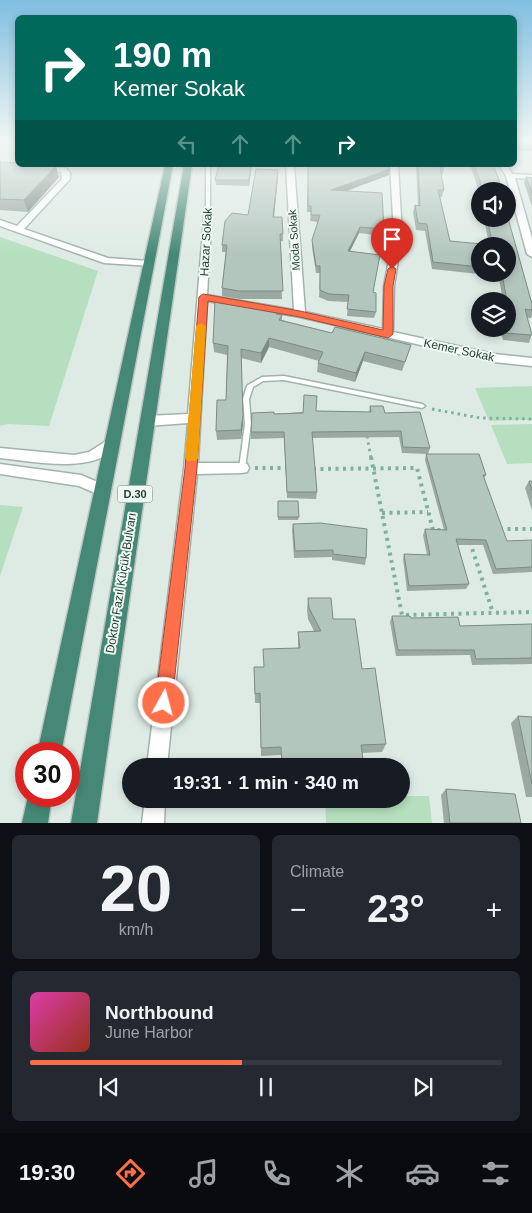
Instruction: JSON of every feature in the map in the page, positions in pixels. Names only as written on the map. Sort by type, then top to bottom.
[{"type":"highway","name":"D.30","points":[[51,742],[166,178]]},
{"type":"highway","name":"Doktor Fazıl Küçük Bulvarı","points":[[84,823],[186,178]]},
{"type":"highway","points":[[35,823],[38,807]]},
{"type":"street","points":[[18,230],[66,178]]},
{"type":"street","name":"Moda Sokak","points":[[290,178],[300,314]]},
{"type":"street","points":[[388,334],[389,286],[398,234],[395,178]]},
{"type":"street","points":[[511,178],[532,254]]},
{"type":"street","name":"Hazar Sokak","points":[[158,758],[191,468],[208,208]]},
{"type":"street","points":[[0,223],[107,261],[148,264]]},
{"type":"street","name":"Kemer Sokak","points":[[203,297],[300,314],[494,358],[532,362]]},
{"type":"street","points":[[147,421],[194,418]]},
{"type":"street","points":[[0,453],[74,460],[93,456],[112,443]]},
{"type":"street","points":[[191,468],[242,468]]},
{"type":"street","points":[[0,469],[81,481],[102,490]]},
{"type":"street","points":[[152,823],[154,808]]},
{"type":"lane","name":"Hazar Sokak","points":[[208,178],[208,208]]},
{"type":"lane","points":[[242,468],[248,424],[246,399],[250,386],[262,379],[284,378],[422,406]]},
{"type":"path","points":[[422,406],[450,414],[480,418],[532,419]]},
{"type":"path","points":[[367,433],[402,616],[532,612]]},
{"type":"path","points":[[242,468],[298,468]]},
{"type":"path","points":[[308,468],[374,470],[417,468],[433,530],[450,530]]},
{"type":"path","points":[[382,513],[428,512]]},
{"type":"path","points":[[494,529],[532,529]]},
{"type":"path","points":[[469,539],[493,613]]},
{"type":"green space","points":[[0,237],[98,271],[49,426],[8,424],[0,426]]},
{"type":"green space","points":[[532,386],[532,420],[489,421],[475,388]]},
{"type":"green space","points":[[532,424],[532,463],[507,464],[491,425]]},
{"type":"green space","points":[[0,505],[23,507],[0,576]]},
{"type":"green space","points":[[410,796],[429,796],[432,823],[326,823],[325,808],[410,808]]},
{"type":"building","points":[[0,178],[44,178],[24,200],[0,199]]},
{"type":"building","points":[[215,178],[249,178],[249,180],[215,180]]},
{"type":"building","points":[[254,178],[277,178],[273,217],[282,217],[283,234],[280,234],[283,291],[239,291],[222,288],[227,245],[222,245],[225,221],[232,213],[248,215]]},
{"type":"building","points":[[308,178],[364,178],[331,190],[382,193],[384,229],[360,227],[348,251],[380,255],[373,292],[376,293],[376,312],[347,309],[349,295],[329,294],[320,290],[320,266],[316,266],[312,240],[320,215],[311,215],[311,206],[308,206]]},
{"type":"building","points":[[419,178],[442,178],[444,190],[438,190],[450,241],[471,243],[471,266],[433,262],[427,224],[418,223],[415,205],[420,206]]},
{"type":"building","points":[[479,178],[498,178],[499,182],[480,182]]},
{"type":"building","points":[[527,178],[532,178],[532,193]]},
{"type":"building","points":[[489,227],[511,227],[513,237],[491,237]]},
{"type":"building","points":[[516,247],[532,304],[532,310],[525,309],[532,335],[516,334],[516,292],[505,292],[503,282],[516,282]]},
{"type":"building","points":[[221,298],[277,311],[276,314],[282,315],[279,320],[332,333],[335,327],[411,345],[405,362],[365,352],[356,373],[318,363],[323,352],[269,338],[261,353],[241,349],[243,415],[241,430],[216,431],[217,400],[226,400],[228,346],[213,343],[215,300],[220,301]]},
{"type":"building","points":[[304,395],[317,396],[316,411],[371,412],[370,406],[383,406],[385,413],[420,412],[430,448],[403,447],[401,431],[312,432],[317,492],[287,492],[284,432],[251,432],[252,413],[303,413]]},
{"type":"building","points":[[426,454],[479,454],[486,475],[483,475],[507,541],[532,540],[532,567],[496,569],[486,540],[456,539],[469,584],[409,586],[404,554],[430,555],[425,529],[447,530]]},
{"type":"building","points":[[278,501],[298,501],[299,517],[278,517]]},
{"type":"building","points":[[320,523],[367,529],[366,558],[333,554],[333,550],[295,551],[293,524]]},
{"type":"building","points":[[308,598],[331,598],[333,619],[355,619],[362,669],[375,668],[386,744],[361,745],[363,758],[282,758],[281,747],[261,748],[260,693],[255,694],[254,667],[264,667],[263,649],[300,648],[298,632],[321,631],[309,608]]},
{"type":"building","points":[[392,616],[410,616],[411,618],[458,617],[460,626],[532,624],[532,658],[476,659],[474,650],[398,650]]},
{"type":"building","points":[[518,716],[532,717],[532,784]]},
{"type":"building","points":[[446,789],[515,794],[521,823],[450,823]]},
{"type":"slow traffic","points":[[191,458],[201,326]]},
{"type":"route","points":[[164,703],[191,468],[203,297],[300,314],[388,334],[389,286],[392,269]]}]
